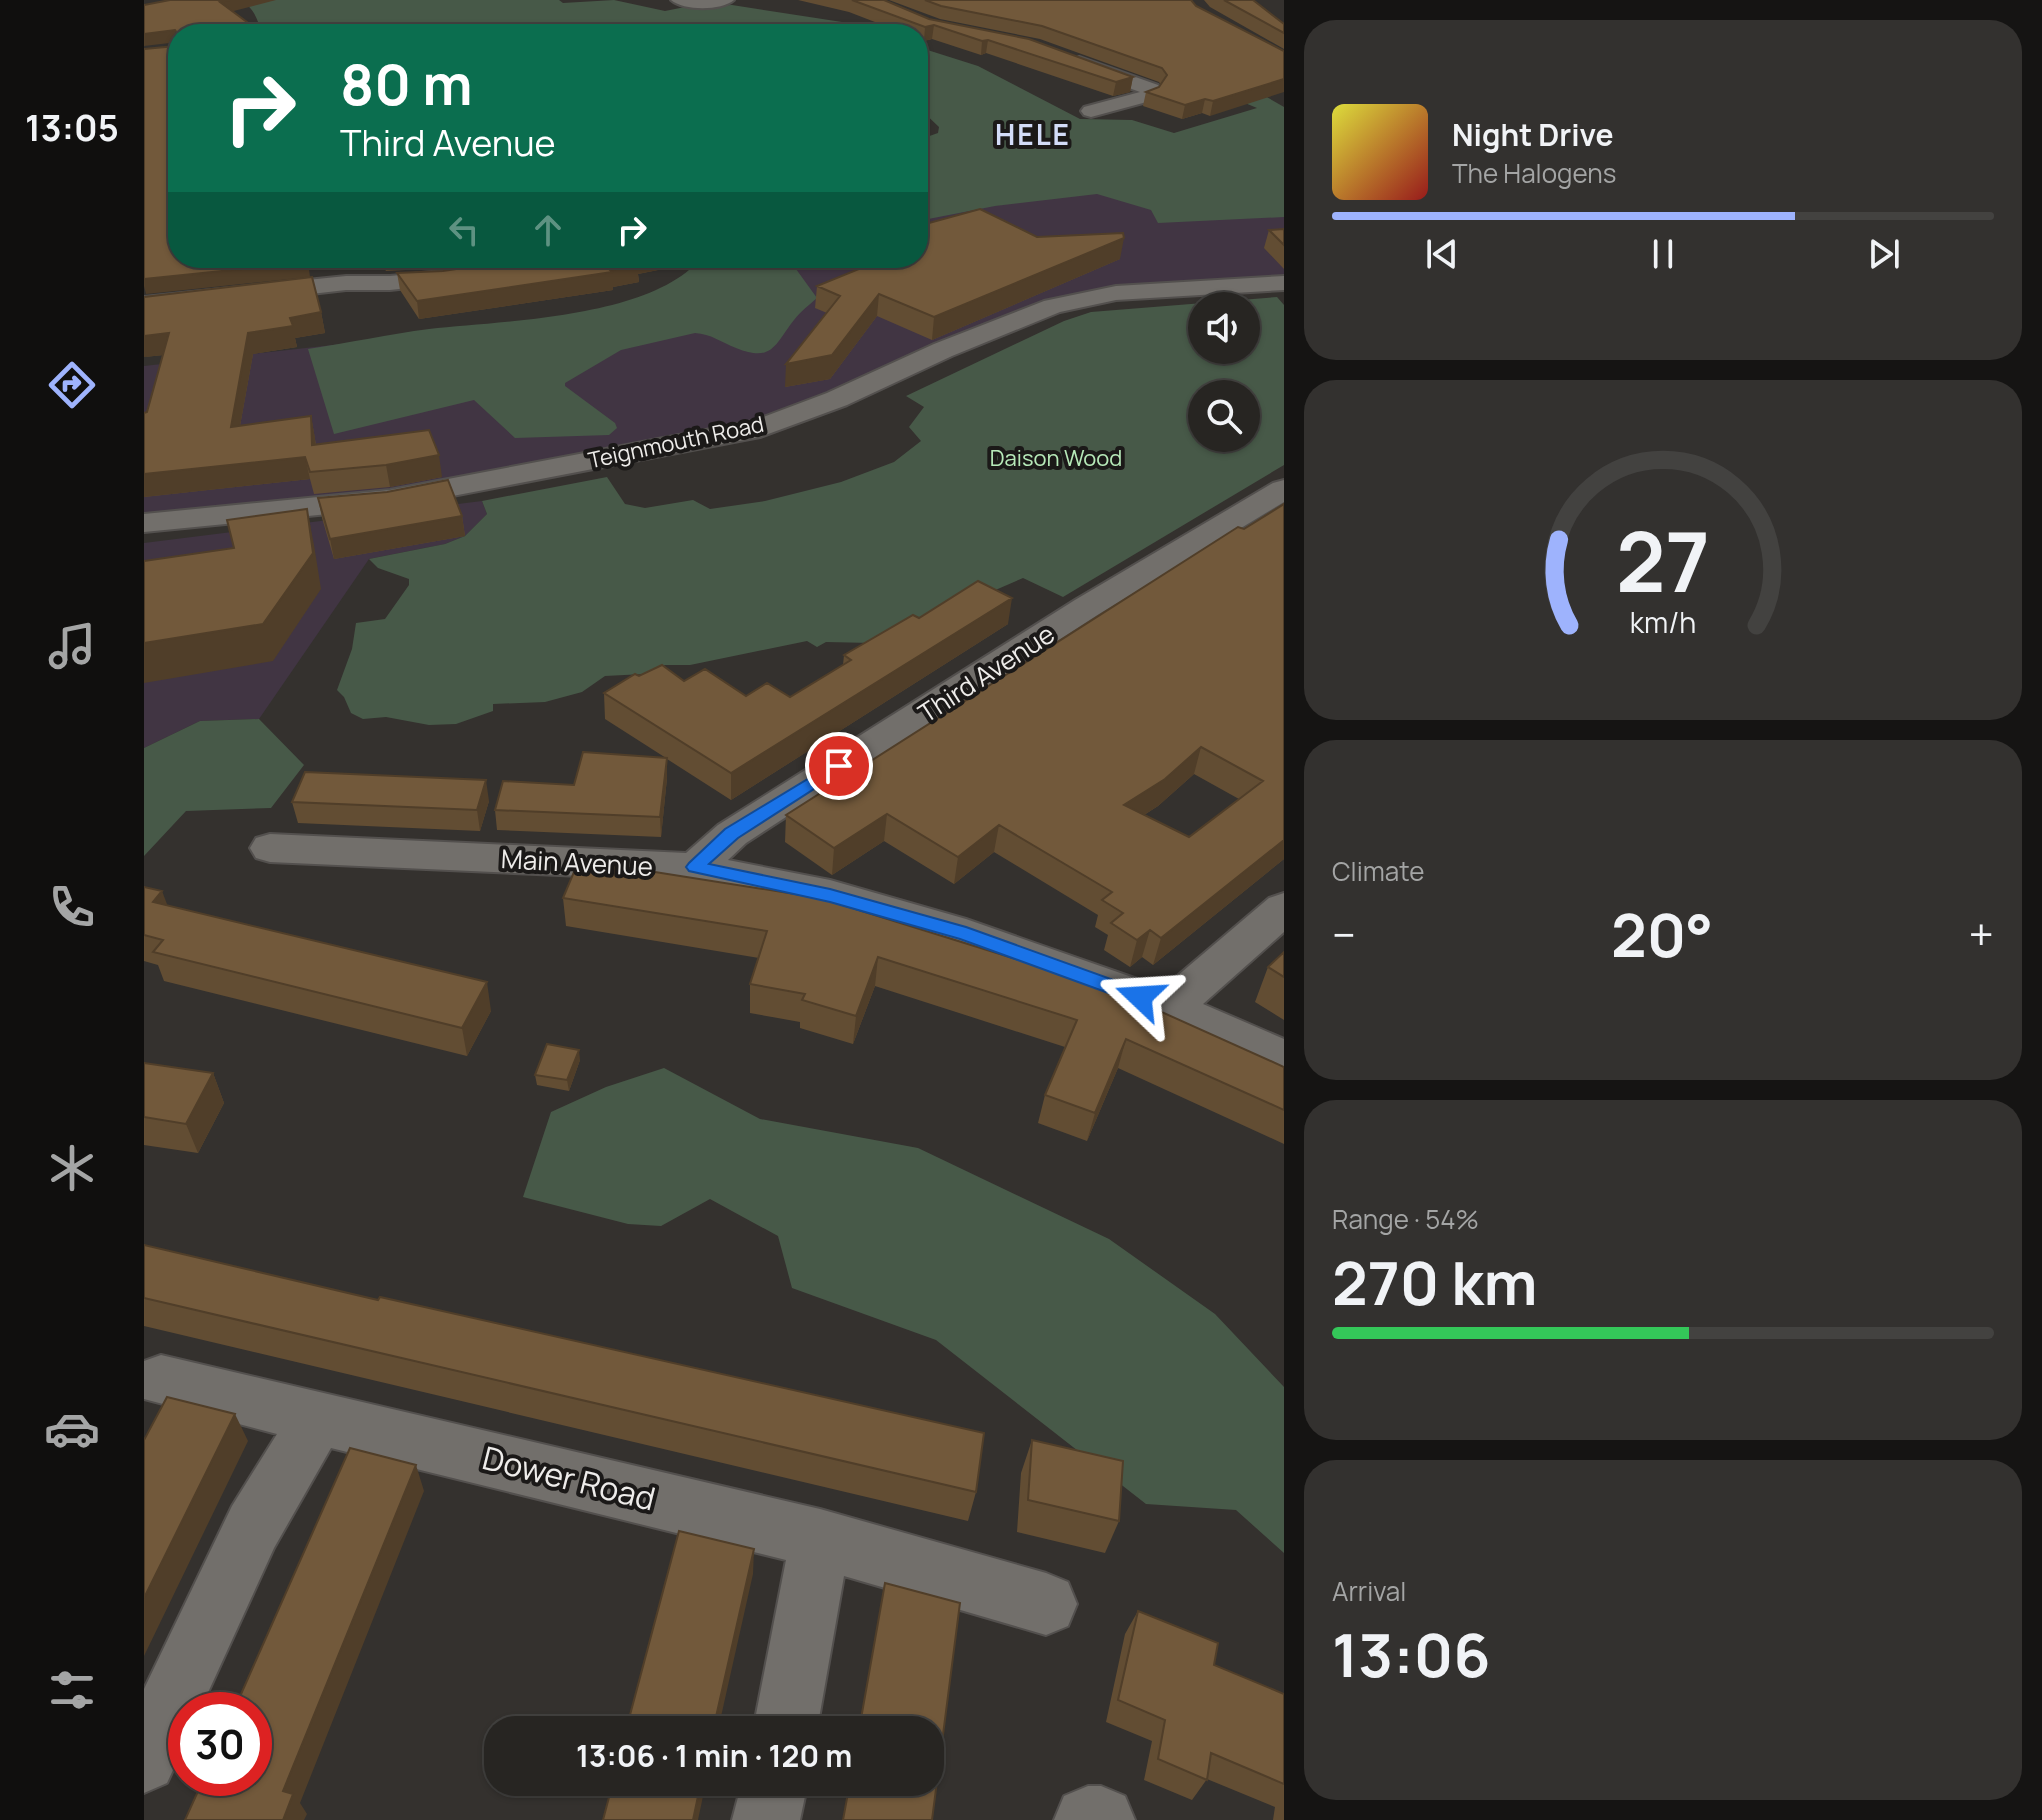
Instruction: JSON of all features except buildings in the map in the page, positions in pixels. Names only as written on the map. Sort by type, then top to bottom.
[{"type":"street","points":[[679,0],[716,3],[726,0]]},
{"type":"street","points":[[1071,55],[1151,89],[1147,96],[1091,111]]},
{"type":"street","points":[[144,305],[346,283],[390,283],[472,274]]},
{"type":"street","name":"Teignmouth Road","points":[[144,523],[390,499],[760,428],[837,399],[943,350],[1053,306],[1116,293],[1284,283]]},
{"type":"street","name":"Third Avenue","points":[[695,867],[732,834],[1087,607],[1284,489]]},
{"type":"street","name":"Main Avenue","points":[[270,848],[695,867],[830,895],[966,934],[1169,1008],[1284,1059]]},
{"type":"street","points":[[1169,1008],[1284,908]]},
{"type":"street","name":"Dower Road","points":[[161,1380],[820,1539],[1046,1604]]},
{"type":"street","points":[[144,1760],[253,1527],[318,1418]]},
{"type":"street","points":[[788,1716],[820,1539]]},
{"type":"street","points":[[766,1820],[772,1796]]},
{"type":"street","points":[[1088,1820],[1101,1820]]},
{"type":"shaded area","points":[[1284,176],[1284,283],[1077,299],[760,428],[390,499],[144,523],[144,366],[414,336],[636,306],[756,268],[928,268],[928,216],[1101,190]]},
{"type":"shaded area","points":[[482,501],[487,514],[465,536],[445,544],[369,559],[259,719],[200,721],[144,748],[144,543]]},
{"type":"green space","points":[[238,0],[559,0],[563,3],[614,0],[665,11],[732,5],[848,24],[259,24],[247,5]]},
{"type":"green space","points":[[928,50],[978,66],[1080,119],[1132,120],[1174,133],[1257,108],[1233,98],[1265,96],[1284,107],[1284,217],[1158,223],[1151,210],[1097,194],[995,206],[928,219],[928,136],[938,133],[939,127],[928,117]]},
{"type":"green space","points":[[690,268],[798,268],[817,298],[766,352],[748,352],[695,333],[621,350],[565,383],[615,423],[617,428],[609,435],[515,438],[474,400],[334,434],[308,349],[429,329],[574,313],[613,305],[678,278]]},
{"type":"green space","name":"Daison Wood","points":[[1277,297],[1284,305],[1284,465],[1063,597],[1023,578],[873,643],[826,642],[817,647],[807,641],[690,665],[665,665],[644,674],[605,676],[582,692],[545,702],[493,704],[493,711],[456,724],[429,725],[386,717],[363,719],[351,713],[337,690],[352,649],[356,623],[385,619],[409,585],[409,579],[378,568],[369,559],[445,544],[465,536],[487,514],[482,501],[607,477],[625,504],[645,508],[693,500],[710,509],[765,501],[841,482],[894,462],[921,441],[909,427],[924,407],[906,396],[1064,321],[1091,312],[1188,304],[1188,364],[1260,364],[1260,298]]},
{"type":"green space","points":[[259,719],[304,765],[271,808],[186,811],[144,856],[144,748],[200,721]]},
{"type":"green space","points":[[664,1068],[760,1119],[918,1148],[1109,1239],[1215,1314],[1284,1387],[1284,1553],[1236,1510],[1146,1504],[936,1340],[792,1288],[778,1236],[710,1199],[661,1226],[628,1224],[523,1197],[551,1112],[606,1087]]},
{"type":"district","name":"HELE","points":[[1033,134]]},
{"type":"route","points":[[839,766],[732,834],[695,867],[830,895],[966,934],[1140,997]]}]
